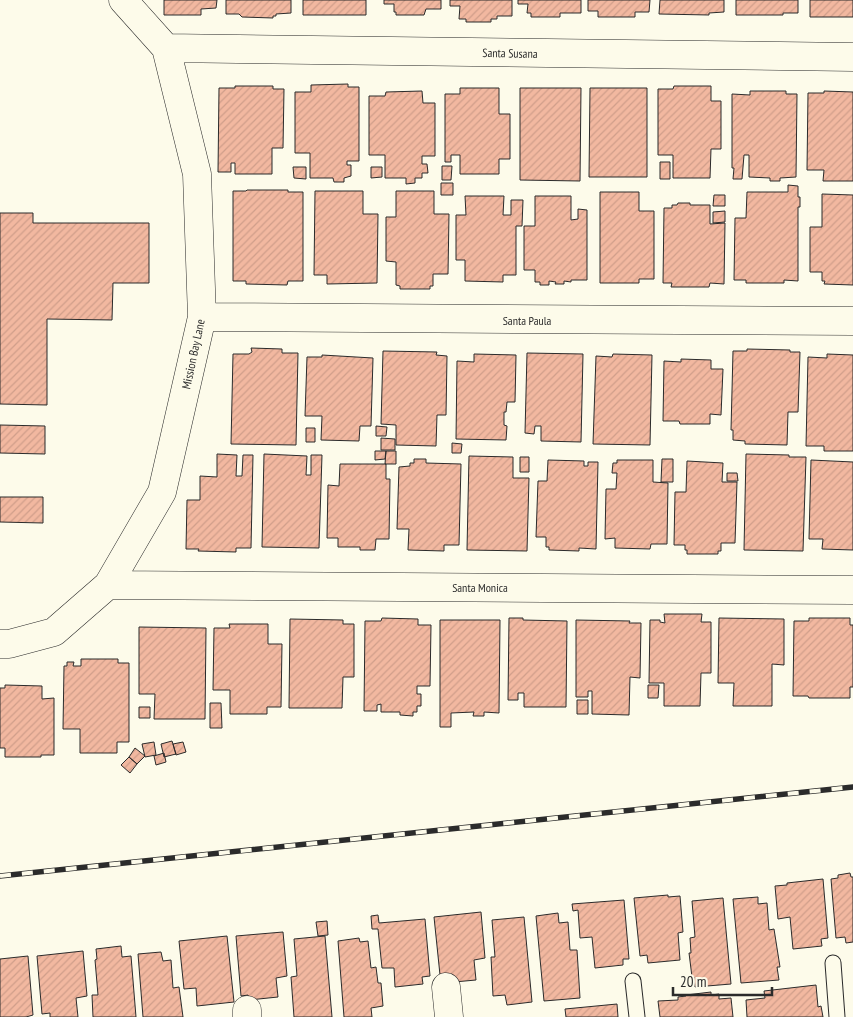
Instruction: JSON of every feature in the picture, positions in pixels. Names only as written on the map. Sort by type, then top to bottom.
[{"type":"street","name":"Mission Bay Lane","points":[[0,644],[9,644],[54,632],[108,585],[162,492],[202,317],[197,174],[166,48],[123,0]]},
{"type":"street","name":"Santa Susana","points":[[166,48],[853,57]]},
{"type":"street","name":"Santa Paula","points":[[202,317],[853,321]]},
{"type":"street","name":"Santa Monica","points":[[108,585],[853,590]]},
{"type":"street","points":[[446,988],[449,1017]]},
{"type":"lane","points":[[833,963],[837,1017]]},
{"type":"lane","points":[[634,981],[637,1017]]},
{"type":"building","points":[[164,0],[217,0],[216,8],[201,9],[201,15],[164,15]]},
{"type":"building","points":[[226,0],[291,0],[291,13],[276,14],[273,18],[242,17],[239,14],[226,14]]},
{"type":"building","points":[[303,0],[366,0],[366,15],[303,15]]},
{"type":"building","points":[[384,0],[441,0],[441,9],[426,9],[424,15],[396,15],[394,4],[384,4]]},
{"type":"building","points":[[450,0],[512,0],[512,16],[497,16],[497,19],[491,19],[491,22],[466,22],[466,19],[459,19],[460,6],[450,6]]},
{"type":"building","points":[[518,0],[581,0],[581,13],[560,13],[560,17],[531,17],[531,13],[527,13],[528,4],[518,4]]},
{"type":"building","points":[[588,0],[650,0],[649,12],[635,12],[635,17],[598,17],[598,11],[588,11]]},
{"type":"building","points":[[660,0],[724,0],[724,12],[709,13],[709,15],[659,14]]},
{"type":"building","points":[[736,0],[798,0],[798,13],[783,13],[783,15],[736,15]]},
{"type":"building","points":[[810,0],[853,0],[853,17],[810,17]]},
{"type":"building","points":[[348,84],[348,87],[359,87],[359,161],[347,161],[347,165],[351,165],[351,176],[344,178],[344,182],[334,182],[333,178],[310,178],[310,153],[295,153],[295,92],[311,92],[311,85]]},
{"type":"building","points":[[235,86],[273,86],[273,89],[284,89],[283,148],[272,148],[272,174],[235,174],[235,163],[231,163],[231,172],[218,172],[219,88],[235,88]]},
{"type":"building","points":[[674,86],[711,86],[711,101],[721,101],[721,149],[711,149],[710,178],[673,178],[673,155],[658,155],[658,89],[673,89]]},
{"type":"building","points":[[460,88],[499,88],[499,114],[510,114],[510,159],[499,159],[499,174],[460,174],[460,155],[451,155],[451,162],[445,162],[445,94],[460,94]]},
{"type":"building","points":[[520,88],[581,88],[580,181],[520,180]]},
{"type":"building","points":[[590,88],[647,88],[647,177],[589,177]]},
{"type":"building","points":[[422,91],[423,103],[435,103],[435,156],[422,156],[422,164],[427,164],[428,173],[422,173],[422,178],[415,178],[415,183],[406,184],[406,178],[385,178],[385,155],[369,155],[369,96],[385,96],[386,92]]},
{"type":"building","points":[[750,91],[786,91],[786,94],[797,94],[796,177],[780,178],[780,181],[770,181],[770,178],[749,177],[749,155],[744,155],[742,179],[733,179],[732,94],[750,95]]},
{"type":"building","points":[[824,91],[853,92],[853,181],[823,181],[824,170],[807,170],[808,93],[824,93]]},
{"type":"building","points":[[660,162],[670,162],[670,179],[660,179]]},
{"type":"building","points":[[442,166],[452,166],[451,180],[442,180]]},
{"type":"building","points":[[293,167],[306,167],[306,179],[294,178]]},
{"type":"building","points":[[371,167],[382,167],[382,177],[371,178]]},
{"type":"building","points":[[441,183],[453,183],[453,195],[441,195]]},
{"type":"building","points":[[788,185],[798,186],[798,197],[800,197],[800,207],[798,207],[798,281],[784,280],[784,283],[746,283],[746,280],[734,280],[735,218],[746,218],[747,192],[788,192]]},
{"type":"building","points":[[233,191],[303,192],[303,281],[288,281],[287,285],[246,284],[246,281],[233,281]]},
{"type":"building","points":[[315,191],[363,191],[363,214],[378,214],[377,283],[327,284],[327,275],[314,275]]},
{"type":"building","points":[[396,191],[434,191],[434,214],[449,214],[448,274],[433,274],[433,286],[430,286],[430,289],[400,289],[400,286],[396,285],[396,262],[386,261],[386,217],[396,217]]},
{"type":"building","points":[[600,192],[639,192],[639,211],[654,211],[654,279],[639,279],[639,283],[600,283]]},
{"type":"building","points":[[822,194],[853,195],[853,285],[824,284],[822,272],[810,272],[810,227],[822,227]]},
{"type":"building","points":[[714,195],[725,195],[725,206],[713,206]]},
{"type":"building","points":[[465,196],[504,196],[503,215],[511,215],[511,200],[523,200],[522,226],[516,226],[516,275],[503,275],[503,282],[465,281],[465,260],[456,260],[456,215],[466,215]]},
{"type":"building","points":[[535,196],[571,196],[571,220],[578,219],[578,209],[587,210],[587,280],[564,281],[564,284],[555,284],[556,282],[549,281],[549,285],[540,285],[540,282],[535,282],[535,270],[524,270],[524,226],[535,226]]},
{"type":"building","points":[[678,203],[710,205],[710,224],[725,223],[724,284],[710,283],[709,287],[671,287],[672,283],[663,283],[664,208],[672,208],[672,205],[677,205]]},
{"type":"building","points":[[725,211],[725,222],[713,223],[713,212]]},
{"type":"building","points":[[0,213],[33,213],[33,223],[149,223],[149,283],[113,283],[112,320],[47,319],[47,405],[0,404]]},
{"type":"building","points":[[251,348],[282,349],[282,353],[298,353],[296,445],[231,444],[233,354],[249,354],[252,352]]},
{"type":"building","points":[[747,349],[800,352],[798,412],[788,412],[787,445],[745,444],[745,441],[733,440],[733,430],[731,430],[733,351],[747,351]]},
{"type":"building","points":[[383,351],[437,352],[436,355],[447,356],[446,415],[437,415],[436,446],[396,445],[396,425],[381,424]]},
{"type":"building","points":[[527,353],[583,354],[581,442],[541,441],[541,426],[535,426],[534,434],[525,433]]},
{"type":"building","points":[[474,354],[516,355],[515,402],[507,402],[506,412],[504,412],[504,425],[507,426],[506,440],[456,439],[457,361],[474,362]]},
{"type":"building","points":[[613,354],[652,355],[650,445],[593,444],[596,356],[612,357]]},
{"type":"building","points":[[827,354],[853,355],[853,451],[824,451],[824,446],[806,446],[808,357],[827,358]]},
{"type":"building","points":[[322,355],[373,358],[371,426],[360,426],[359,441],[321,440],[322,416],[305,416],[307,357],[322,357]]},
{"type":"building","points":[[681,359],[711,360],[711,369],[723,369],[721,415],[710,414],[710,424],[680,424],[679,421],[663,421],[664,361],[681,362]]},
{"type":"building","points":[[0,425],[45,426],[45,454],[0,453]]},
{"type":"building","points":[[376,426],[387,427],[386,436],[376,436]]},
{"type":"building","points":[[306,428],[315,428],[315,442],[306,442]]},
{"type":"building","points":[[381,438],[395,439],[395,450],[381,450]]},
{"type":"building","points":[[452,443],[462,444],[461,453],[452,453]]},
{"type":"building","points":[[375,451],[386,451],[385,459],[375,460]]},
{"type":"building","points":[[386,451],[396,451],[396,464],[385,464]]},
{"type":"building","points":[[217,454],[237,455],[236,476],[242,476],[243,455],[253,455],[251,548],[236,548],[236,552],[186,549],[187,500],[200,500],[200,476],[217,477]]},
{"type":"building","points":[[264,454],[307,456],[306,475],[311,475],[311,455],[322,455],[319,548],[262,547]]},
{"type":"building","points":[[746,454],[806,457],[803,551],[744,550]]},
{"type":"building","points":[[469,456],[513,457],[513,478],[529,478],[527,551],[467,550]]},
{"type":"building","points":[[520,457],[529,457],[529,472],[520,472]]},
{"type":"building","points":[[414,459],[426,459],[426,463],[461,464],[459,545],[444,545],[444,551],[408,550],[409,529],[397,529],[399,467],[410,466],[410,463],[414,463]]},
{"type":"building","points":[[662,459],[673,459],[673,482],[661,482]]},
{"type":"building","points":[[548,460],[584,461],[584,466],[588,466],[588,462],[598,462],[596,549],[579,548],[579,551],[549,550],[549,547],[546,547],[546,537],[536,537],[538,481],[547,481]]},
{"type":"building","points":[[617,460],[653,460],[653,482],[668,483],[667,544],[651,544],[650,549],[615,548],[615,538],[605,539],[606,489],[616,489],[617,473],[612,473],[613,463],[617,463]]},
{"type":"building","points":[[811,460],[853,462],[853,550],[822,549],[823,539],[809,539]]},
{"type":"building","points":[[687,461],[723,463],[722,482],[737,482],[735,543],[721,543],[721,551],[718,551],[718,554],[687,554],[685,545],[674,545],[675,492],[686,492]]},
{"type":"building","points":[[340,464],[386,464],[386,479],[390,479],[389,539],[376,539],[375,550],[360,550],[360,547],[338,547],[338,538],[327,538],[328,485],[339,486]]},
{"type":"building","points":[[727,473],[737,473],[738,481],[727,481]]},
{"type":"building","points":[[0,497],[43,497],[43,523],[0,522]]},
{"type":"building","points":[[664,614],[702,614],[701,622],[711,622],[711,673],[701,673],[700,706],[664,706],[664,683],[649,683],[650,620],[660,620],[660,622],[665,623]]},
{"type":"building","points":[[382,618],[418,619],[418,625],[431,625],[430,686],[417,686],[417,694],[421,694],[421,706],[417,706],[417,712],[413,712],[413,716],[400,715],[400,712],[381,712],[381,704],[377,705],[377,711],[364,711],[365,621],[381,621]]},
{"type":"building","points":[[509,618],[567,621],[566,707],[524,707],[524,693],[518,693],[518,700],[508,700]]},
{"type":"building","points":[[719,618],[784,619],[784,665],[772,664],[772,706],[733,706],[734,683],[718,683]]},
{"type":"building","points":[[809,618],[850,618],[850,625],[853,625],[853,687],[850,687],[850,698],[793,696],[794,621],[809,621]]},
{"type":"building","points":[[290,619],[343,620],[343,624],[354,624],[354,677],[343,677],[342,708],[289,708]]},
{"type":"building","points":[[440,620],[500,620],[499,713],[484,712],[484,716],[473,716],[474,712],[451,713],[451,727],[440,727]]},
{"type":"building","points":[[576,620],[641,623],[640,678],[630,677],[629,715],[592,714],[592,691],[588,691],[588,697],[576,697]]},
{"type":"building","points":[[229,624],[268,624],[268,644],[282,644],[281,707],[267,707],[267,714],[230,714],[230,690],[213,690],[214,628],[230,628]]},
{"type":"building","points":[[139,627],[206,628],[205,719],[154,719],[155,694],[139,694]]},
{"type":"building","points":[[81,659],[118,659],[118,663],[129,663],[129,742],[117,742],[117,753],[80,753],[80,729],[63,729],[64,666],[67,666],[67,662],[74,662],[73,666],[81,666]]},
{"type":"building","points":[[5,685],[42,686],[42,699],[54,698],[54,755],[5,757],[5,748],[0,748],[0,688],[5,688]]},
{"type":"building","points":[[648,685],[659,685],[658,698],[648,698]]},
{"type":"building","points":[[577,700],[588,700],[588,714],[577,714]]},
{"type":"building","points":[[210,703],[221,703],[222,728],[210,728]]},
{"type":"building","points":[[139,707],[150,707],[150,718],[139,718]]},
{"type":"building","points":[[172,741],[176,754],[164,757],[161,744]]},
{"type":"building","points":[[154,742],[156,755],[145,757],[142,744]]},
{"type":"building","points":[[183,742],[186,752],[176,755],[173,744]]},
{"type":"building","points":[[135,748],[145,756],[137,764],[129,757]]},
{"type":"building","points":[[164,753],[166,762],[156,765],[154,756]]},
{"type":"building","points":[[129,757],[137,764],[130,773],[121,765]]},
{"type":"building","points":[[850,873],[851,877],[853,877],[853,942],[846,943],[845,937],[836,938],[831,879],[838,878],[838,875]]},
{"type":"building","points":[[823,879],[828,938],[821,939],[822,946],[793,949],[790,917],[778,919],[775,886]]},
{"type":"building","points":[[668,895],[668,897],[680,896],[683,932],[678,933],[680,960],[648,963],[647,955],[640,956],[634,898]]},
{"type":"building","points":[[758,897],[758,904],[767,903],[769,930],[774,929],[780,967],[777,967],[779,980],[741,983],[733,899]]},
{"type":"building","points":[[723,898],[731,984],[695,987],[689,953],[691,953],[690,938],[695,937],[692,901]]},
{"type":"building","points":[[624,900],[629,959],[623,959],[623,965],[595,968],[592,937],[580,938],[578,910],[573,911],[572,904]]},
{"type":"building","points":[[481,912],[485,958],[474,960],[476,980],[443,983],[440,975],[434,917]]},
{"type":"building","points":[[558,913],[559,923],[568,922],[570,950],[577,950],[580,998],[544,1001],[536,916]]},
{"type":"building","points":[[378,915],[379,923],[425,919],[430,976],[422,977],[423,984],[395,987],[394,968],[382,968],[378,929],[372,929],[371,916]]},
{"type":"building","points":[[524,917],[532,1002],[507,1005],[505,995],[493,996],[491,957],[495,957],[492,920]]},
{"type":"building","points":[[327,921],[328,935],[318,936],[316,922]]},
{"type":"building","points":[[283,932],[287,976],[276,978],[278,997],[249,1000],[248,995],[241,996],[236,936]]},
{"type":"building","points":[[227,936],[234,1002],[197,1006],[196,988],[184,989],[179,941]]},
{"type":"building","points":[[325,936],[332,1017],[294,1017],[291,977],[297,976],[294,939]]},
{"type":"building","points":[[359,938],[360,942],[368,941],[371,968],[376,967],[378,983],[381,983],[383,1006],[371,1008],[372,1017],[344,1017],[338,941]]},
{"type":"building","points":[[121,946],[122,957],[131,956],[136,1017],[93,1017],[92,995],[98,995],[96,949]]},
{"type":"building","points":[[83,951],[87,996],[76,998],[78,1017],[50,1017],[50,1013],[42,1014],[37,956]]},
{"type":"building","points":[[161,952],[163,961],[171,960],[173,988],[179,987],[183,1017],[143,1017],[138,954]]},
{"type":"building","points":[[28,956],[33,1015],[26,1017],[0,1017],[0,959]]},
{"type":"building","points":[[816,985],[818,1007],[821,1006],[823,1017],[747,1017],[746,1000],[765,998],[764,991]]},
{"type":"building","points":[[711,992],[711,995],[719,994],[719,999],[731,998],[733,1017],[660,1017],[658,1001],[678,1000],[678,997],[686,995]]},
{"type":"building","points":[[617,1004],[618,1017],[566,1017],[565,1009]]},
{"type":"railway","points":[[0,876],[853,787]]}]
